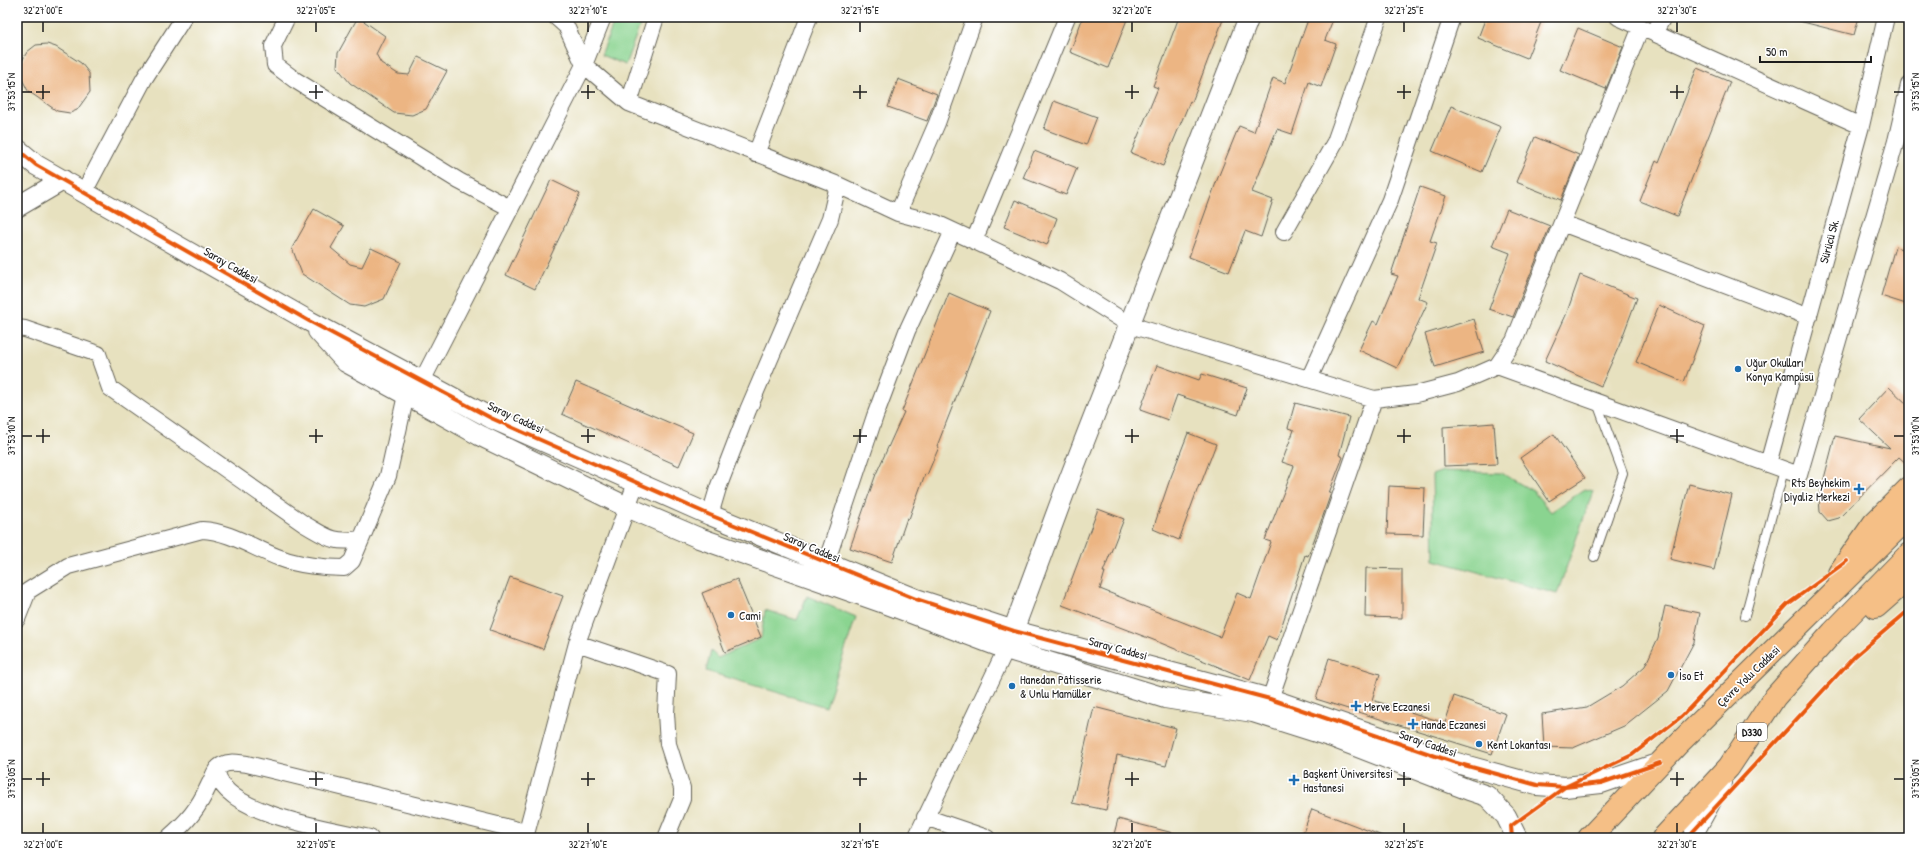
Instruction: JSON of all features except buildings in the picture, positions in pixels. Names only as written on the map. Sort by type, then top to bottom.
[{"type":"highway","points":[[1805,621],[1874,523],[1909,488]]},
{"type":"highway","name":"Çevre Yolu Caddesi","points":[[1589,838],[1660,762],[1909,517]]},
{"type":"highway","points":[[1775,697],[1833,632],[1909,554]]},
{"type":"highway","points":[[1775,697],[1909,578]]},
{"type":"highway","name":"D330","points":[[1663,838],[1729,767],[1775,697]]},
{"type":"street","points":[[84,192],[144,79],[184,17]]},
{"type":"street","points":[[287,17],[273,46],[275,64],[295,80],[458,182],[510,208]]},
{"type":"street","points":[[556,17],[566,26],[584,65],[629,103],[838,185],[898,213],[936,223],[1060,281],[1130,325],[1374,399],[1416,394],[1451,385],[1497,366],[1514,341],[1562,223],[1648,30],[1663,17]]},
{"type":"street","points":[[422,381],[584,65],[603,17]]},
{"type":"street","points":[[629,103],[656,17]]},
{"type":"street","points":[[756,154],[809,17]]},
{"type":"street","points":[[898,213],[937,123],[975,17]]},
{"type":"street","points":[[974,241],[1068,17]]},
{"type":"street","points":[[916,838],[1010,640],[1064,493],[1249,17]]},
{"type":"street","points":[[1284,232],[1335,142],[1379,17]]},
{"type":"street","points":[[1309,379],[1390,200],[1452,17]]},
{"type":"street","points":[[1618,17],[1861,126]]},
{"type":"street","name":"Sürücü Sk.","points":[[1768,464],[1861,126],[1886,17]]},
{"type":"street","points":[[1497,366],[1799,475],[1896,141],[1909,85]]},
{"type":"street","name":"Saray Caddesi","points":[[17,150],[36,165],[309,321],[491,418],[710,515],[916,599],[1010,640],[1165,698],[1253,712],[1332,737],[1487,796],[1506,816],[1517,838]]},
{"type":"street","points":[[17,207],[63,180]]},
{"type":"street","points":[[710,515],[718,488],[748,410],[830,219],[838,185]]},
{"type":"street","points":[[1562,223],[1809,318]]},
{"type":"street","points":[[826,563],[875,416],[908,331],[953,231]]},
{"type":"street","name":"Saray Caddesi","points":[[309,321],[346,362],[479,435],[627,507],[699,538],[879,601],[1010,640],[1270,699],[1453,762],[1537,785],[1565,787],[1601,783],[1660,762]]},
{"type":"street","points":[[17,328],[98,354],[110,388],[123,398],[304,524],[331,538],[343,542],[361,538]]},
{"type":"street","points":[[17,620],[28,591],[68,566],[202,530],[216,530],[282,559],[330,568],[344,568],[352,561],[388,476],[406,395]]},
{"type":"street","points":[[1270,699],[1374,399]]},
{"type":"street","points":[[168,838],[189,820],[205,793],[216,770],[222,765],[231,762],[246,764],[526,835],[577,643],[636,483]]},
{"type":"street","points":[[577,643],[668,674],[666,713],[668,744],[682,788],[682,799],[666,838]]},
{"type":"street","points":[[1696,838],[1695,830],[1729,767]]},
{"type":"street","points":[[216,770],[216,777],[224,790],[244,804],[270,815],[370,838]]},
{"type":"street","points":[[925,817],[987,838]]},
{"type":"lane","points":[[1594,557],[1623,473],[1597,402]]},
{"type":"lane","points":[[1745,616],[1784,470]]},
{"type":"green space","points":[[616,17],[643,17],[625,65],[601,55]]},
{"type":"green space","points":[[1443,471],[1501,473],[1533,491],[1551,512],[1585,489],[1593,491],[1557,594],[1434,560],[1432,475]]},
{"type":"green space","points":[[807,596],[856,617],[826,707],[706,671],[711,651],[718,658],[761,638],[765,610],[797,620]]},
{"type":"cycle path","points":[[17,149],[36,165],[309,321],[491,418],[710,515],[916,599],[1014,631],[1270,699],[1453,762],[1537,785],[1565,787],[1601,783],[1660,763]]},
{"type":"cycle path","points":[[1512,838],[1511,826],[1565,787],[1632,755],[1682,716],[1788,604],[1847,561]]},
{"type":"cycle path","points":[[1687,838],[1854,657],[1909,610]]},
{"type":"place","name":"Uğur Okulları Konya Kampüsü","points":[[1738,369]]},
{"type":"place","name":"Rts Beyhekim Diyaliz Merkezi","points":[[1859,489]]},
{"type":"place","name":"Cami","points":[[731,615]]},
{"type":"place","name":"İso Et","points":[[1671,675]]},
{"type":"place","name":"Hanedan Pâtisserie & Unlu Mamüller","points":[[1012,686]]},
{"type":"place","name":"Merve Eczanesi","points":[[1356,706]]},
{"type":"place","name":"Hande Eczanesi","points":[[1413,724]]},
{"type":"place","name":"Kent Lokantası","points":[[1479,744]]},
{"type":"place","name":"Başkent Üniversitesi Hastanesi","points":[[1294,780]]}]
